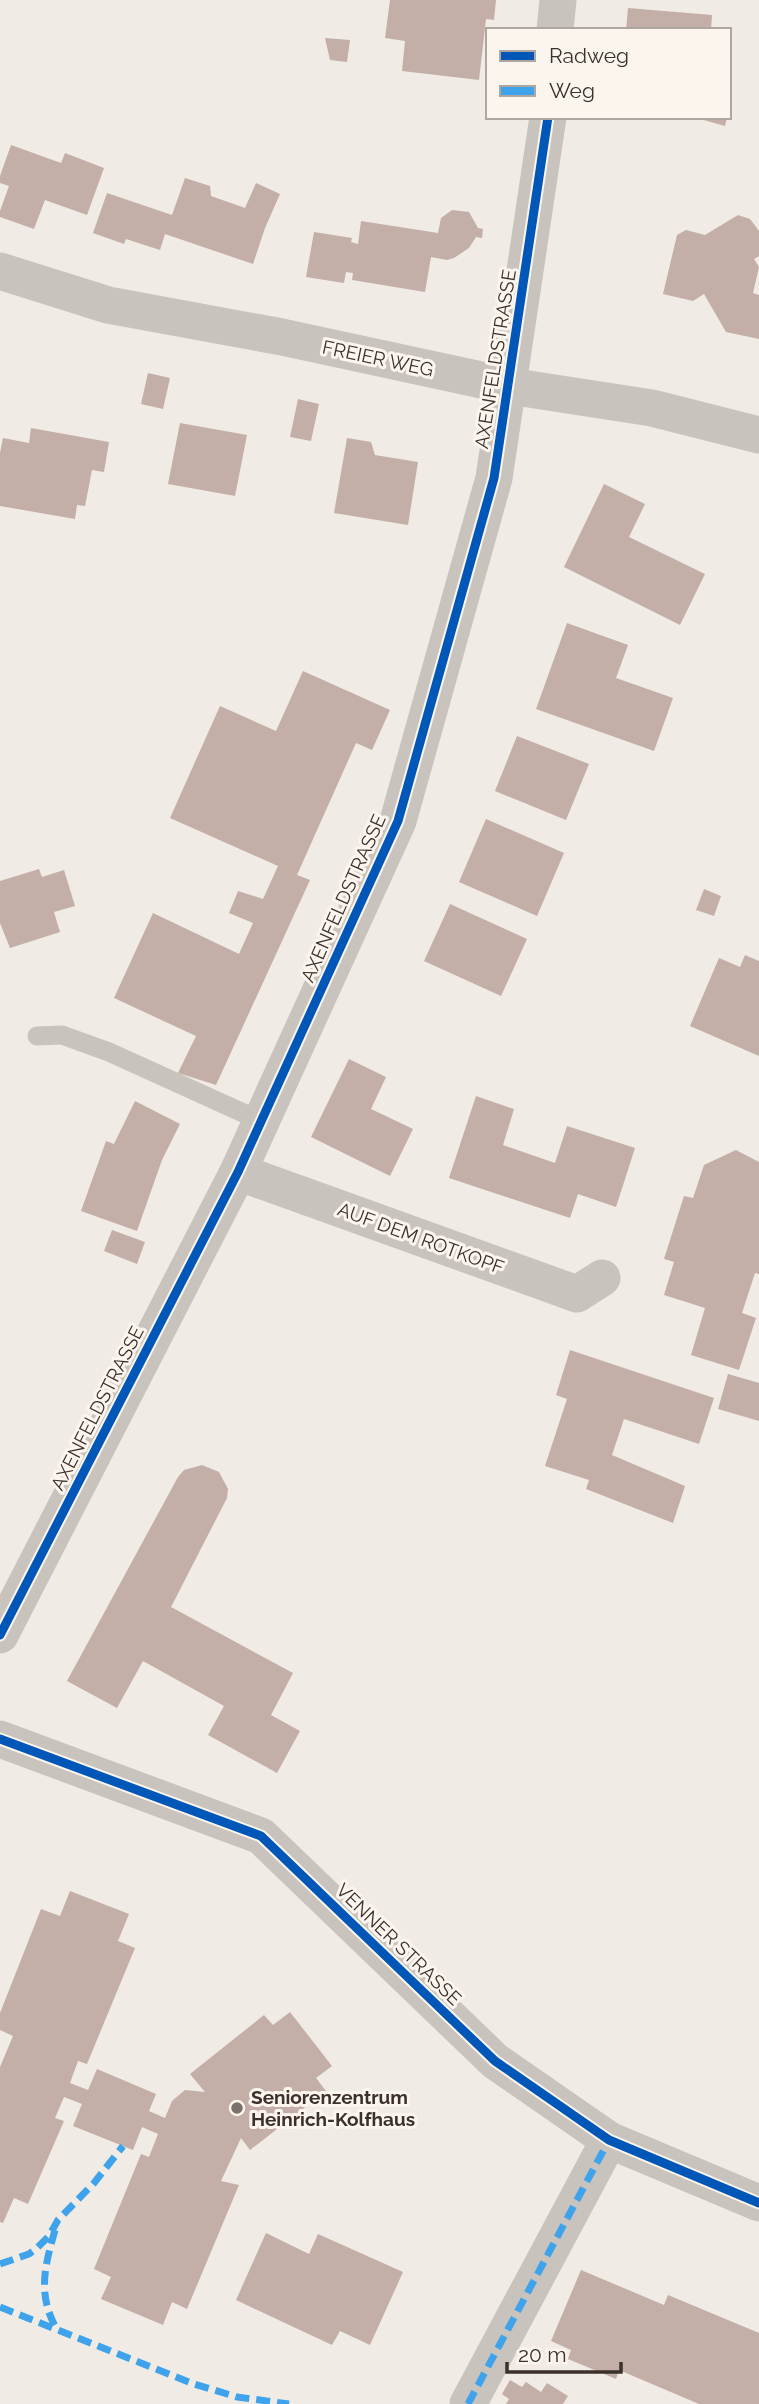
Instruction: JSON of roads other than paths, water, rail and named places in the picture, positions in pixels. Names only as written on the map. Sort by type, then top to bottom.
[{"type":"street","points":[[555,28],[558,0]]},
{"type":"street","name":"AXENFELDSTRASSE","points":[[0,1635],[237,1172],[398,821],[494,478],[548,119]]},
{"type":"street","name":"FREIER WEG","points":[[0,271],[108,305],[282,337],[509,386],[652,408],[759,435]]},
{"type":"street","name":"AUF DEM ROTKOPF","points":[[237,1172],[577,1294],[602,1278]]},
{"type":"street","name":"VENNER STRASSE","points":[[0,1740],[261,1836],[495,2061],[609,2140],[759,2203]]},
{"type":"street","points":[[468,2404],[609,2140]]},
{"type":"lane","points":[[37,1036],[62,1035],[109,1052],[261,1121]]},
{"type":"place","name":"Seniorenzentrum Heinrich-Kolfhaus","points":[[237,2108]]}]
